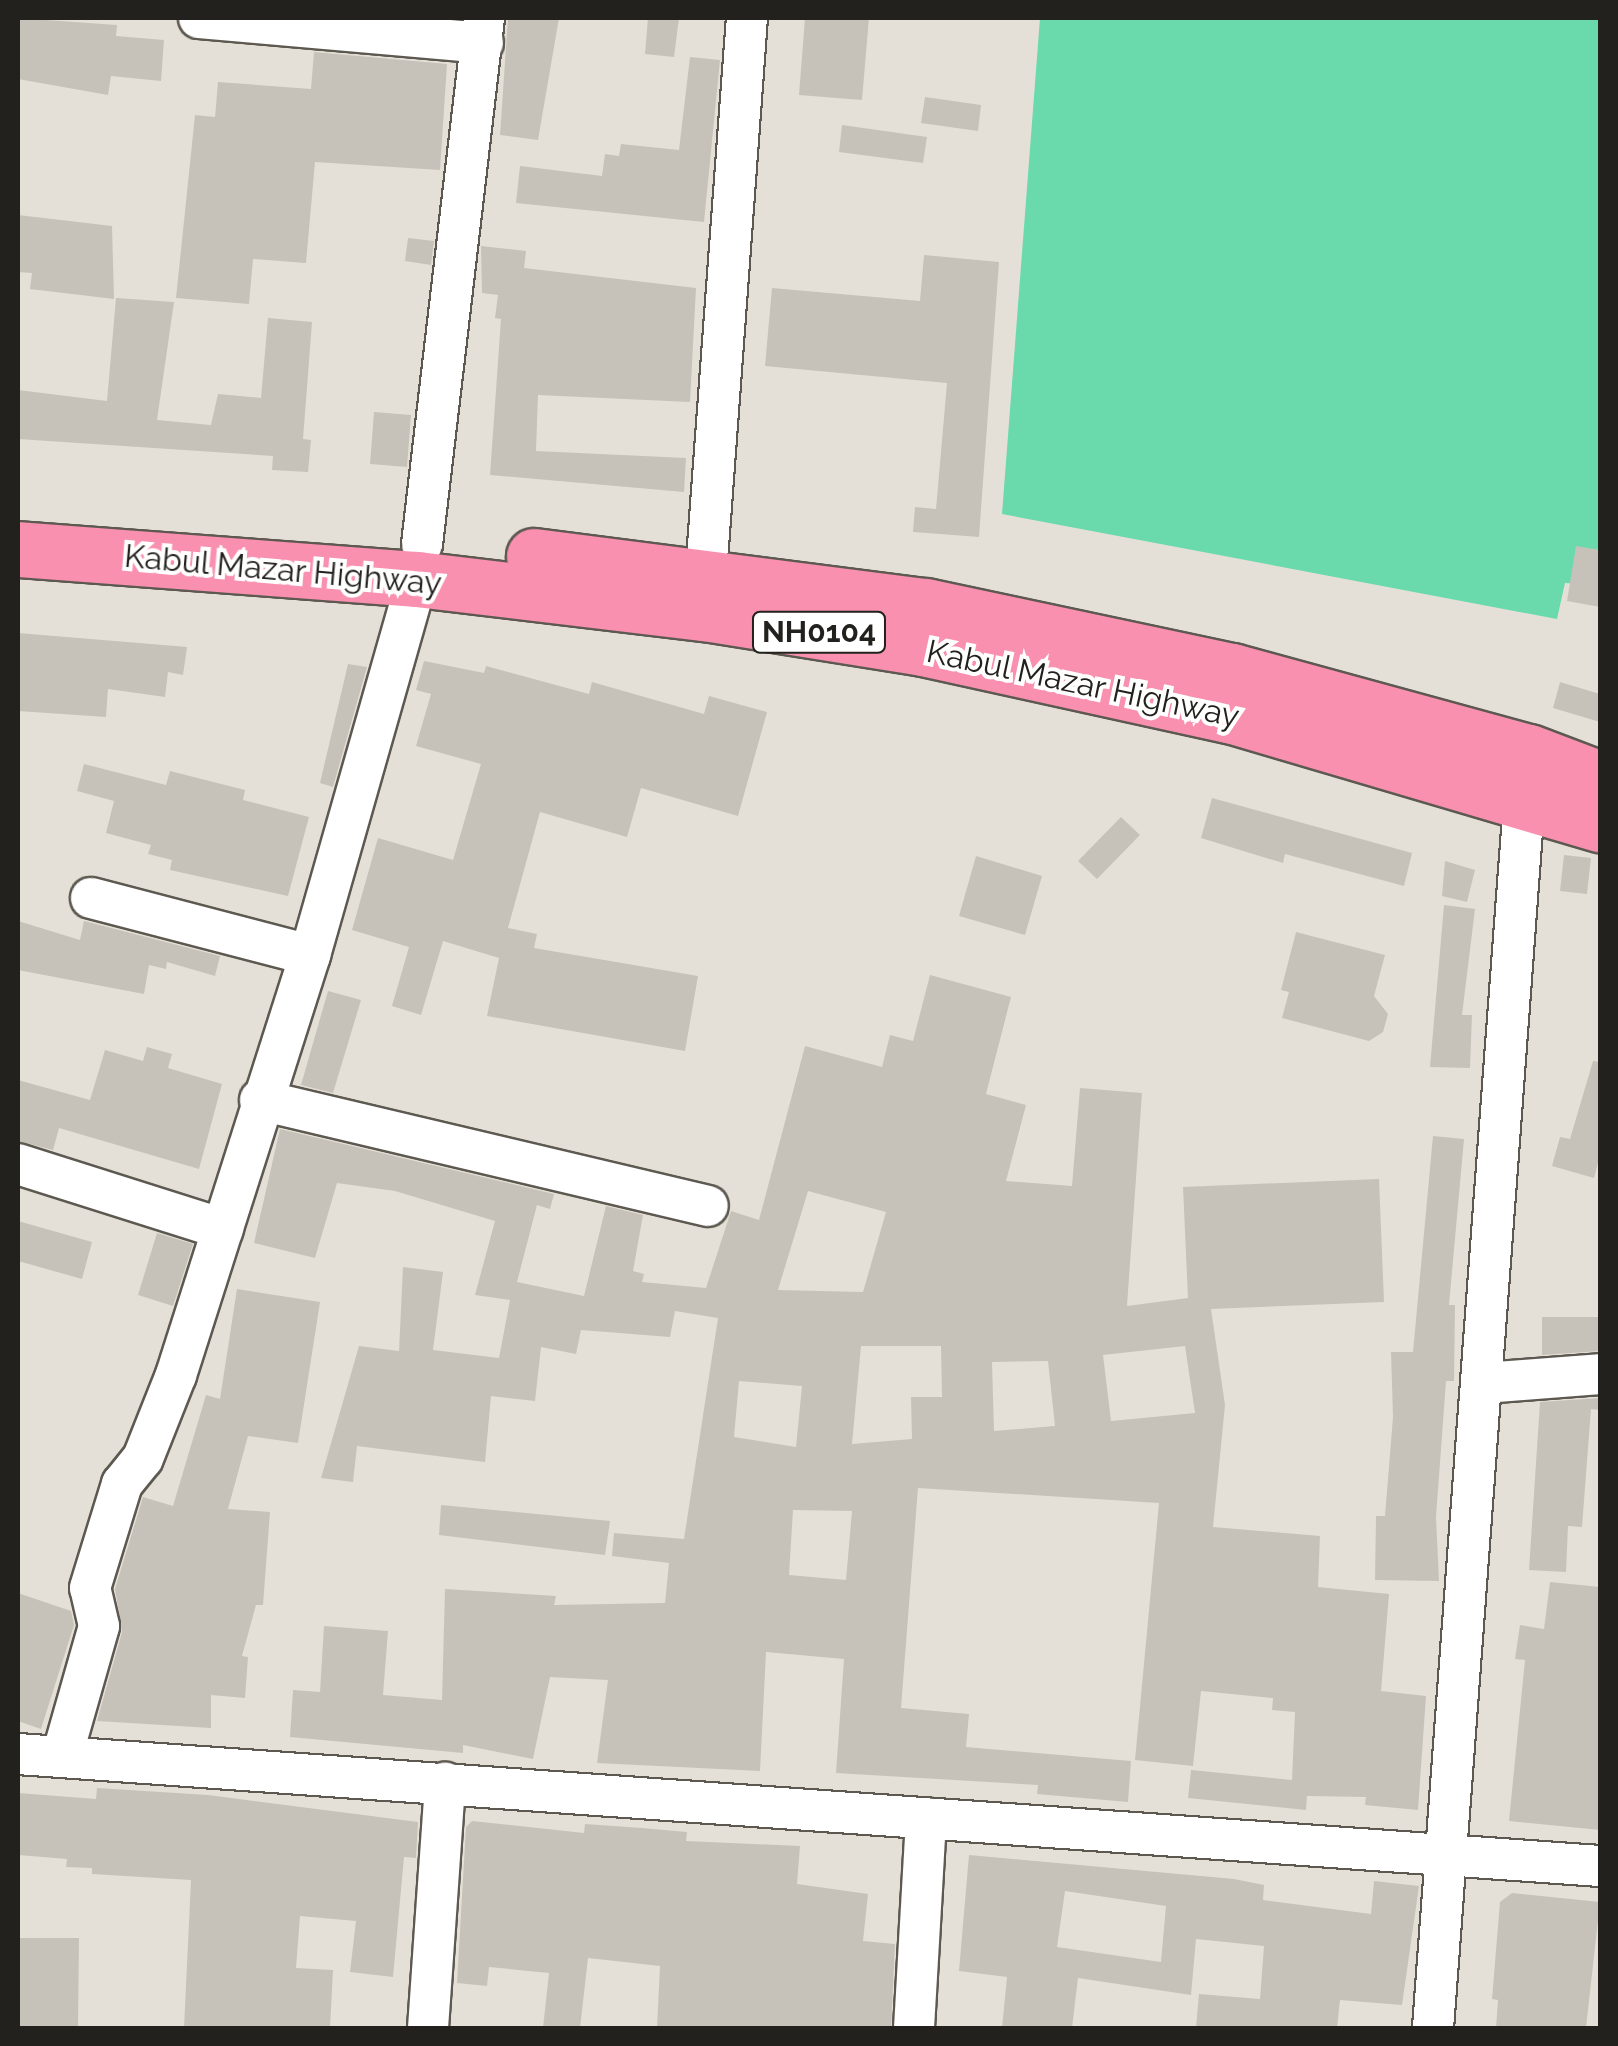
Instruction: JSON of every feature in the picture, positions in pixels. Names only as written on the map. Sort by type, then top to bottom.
[{"type":"highway","name":"Kabul Mazar Highway","points":[[18,514],[419,562],[924,648],[1526,775],[1600,779]]},
{"type":"highway","name":"Kabul Mazar Highway","points":[[18,549],[706,572],[926,606],[1213,667],[1526,775],[1600,824]]},
{"type":"street","points":[[62,1756],[98,1626],[90,1588],[122,1484],[143,1458],[176,1376],[260,1100],[310,955],[419,562],[484,30],[200,18]]},
{"type":"street","points":[[706,572],[748,18]]},
{"type":"street","points":[[1434,2028],[1526,775]]},
{"type":"street","points":[[91,898],[310,955]]},
{"type":"street","points":[[260,1100],[708,1206]]},
{"type":"street","points":[[18,1164],[223,1229]]},
{"type":"street","points":[[1484,1383],[1600,1374]]},
{"type":"street","points":[[18,1754],[1600,1866]]},
{"type":"street","points":[[428,2028],[445,1783]]},
{"type":"street","points":[[914,2028],[926,1818]]},
{"type":"green space","points":[[1040,18],[1600,18],[1600,585],[1565,583],[1557,619],[1002,514]]},
{"type":"building","points":[[18,18],[117,25],[116,36],[164,40],[161,81],[111,76],[108,95],[18,79]]},
{"type":"building","points":[[508,18],[559,18],[538,140],[500,135]]},
{"type":"building","points":[[648,18],[679,18],[674,57],[645,54]]},
{"type":"building","points":[[805,18],[869,18],[862,100],[799,95]]},
{"type":"building","points":[[314,52],[447,64],[440,170],[315,162],[306,263],[253,259],[249,304],[176,298],[195,115],[215,117],[218,82],[311,89]]},
{"type":"building","points":[[690,57],[720,60],[704,222],[516,203],[520,166],[602,176],[605,154],[619,156],[621,144],[679,150]]},
{"type":"building","points":[[925,97],[981,105],[978,131],[921,123]]},
{"type":"building","points":[[842,125],[927,137],[923,163],[839,152]]},
{"type":"building","points":[[18,215],[112,226],[114,299],[30,289],[32,273],[18,272]]},
{"type":"building","points":[[408,238],[434,241],[431,265],[405,261]]},
{"type":"building","points":[[481,246],[526,251],[524,268],[696,288],[690,402],[538,395],[536,451],[686,458],[684,492],[490,475],[501,319],[495,318],[498,295],[482,293]]},
{"type":"building","points":[[924,255],[999,262],[979,537],[913,532],[915,507],[936,509],[947,383],[765,366],[772,288],[920,301]]},
{"type":"building","points":[[116,298],[174,302],[157,420],[211,425],[218,394],[261,398],[268,318],[312,322],[303,439],[311,440],[308,472],[272,470],[273,456],[18,439],[18,390],[107,401]]},
{"type":"building","points":[[374,412],[411,415],[407,467],[370,464]]},
{"type":"building","points":[[1576,546],[1600,550],[1600,607],[1567,601]]},
{"type":"building","points":[[18,633],[187,647],[183,675],[168,672],[165,697],[108,689],[106,717],[18,711]]},
{"type":"building","points":[[424,661],[484,673],[486,666],[589,694],[592,682],[704,714],[709,696],[767,712],[738,816],[641,788],[627,837],[540,812],[508,928],[537,934],[534,948],[698,976],[685,1051],[487,1016],[499,958],[443,941],[421,1015],[392,1006],[409,947],[352,930],[378,838],[453,860],[481,764],[416,746],[431,694],[416,690]]},
{"type":"building","points":[[348,664],[367,667],[333,787],[320,783]]},
{"type":"building","points":[[1560,682],[1600,694],[1600,722],[1553,708]]},
{"type":"building","points":[[84,764],[166,785],[170,771],[245,790],[243,800],[309,817],[288,896],[170,870],[172,860],[148,854],[151,845],[106,833],[114,801],[77,791]]},
{"type":"building","points":[[1212,798],[1412,853],[1404,886],[1285,854],[1283,863],[1201,838]]},
{"type":"building","points":[[1121,817],[1140,835],[1097,879],[1078,861]]},
{"type":"building","points":[[1564,855],[1591,858],[1587,894],[1560,891]]},
{"type":"building","points":[[976,856],[1042,876],[1025,935],[959,916]]},
{"type":"building","points":[[1445,861],[1475,870],[1467,902],[1442,896]]},
{"type":"building","points":[[1444,905],[1475,909],[1462,1015],[1472,1015],[1470,1068],[1430,1067]]},
{"type":"building","points":[[18,921],[80,940],[84,921],[220,956],[215,976],[167,962],[166,969],[149,965],[144,994],[18,970]]},
{"type":"building","points":[[1296,932],[1385,955],[1374,996],[1388,1014],[1383,1032],[1369,1041],[1282,1018],[1289,992],[1281,990]]},
{"type":"building","points":[[930,975],[1011,997],[986,1094],[1026,1105],[1006,1181],[1072,1186],[1080,1088],[1142,1093],[1127,1306],[1188,1298],[1183,1187],[1379,1179],[1384,1302],[1211,1309],[1225,1405],[1213,1527],[1320,1536],[1318,1587],[1389,1594],[1381,1691],[1426,1696],[1418,1810],[1365,1805],[1366,1797],[1307,1796],[1306,1810],[1188,1798],[1191,1770],[1292,1780],[1295,1712],[1272,1710],[1273,1698],[1201,1691],[1193,1766],[1135,1760],[1159,1503],[918,1488],[901,1708],[969,1714],[966,1747],[1131,1761],[1128,1802],[1037,1794],[1038,1785],[836,1773],[844,1659],[766,1652],[760,1771],[597,1763],[608,1680],[550,1677],[533,1759],[463,1745],[463,1753],[290,1737],[293,1690],[320,1692],[324,1626],[388,1631],[383,1695],[442,1700],[445,1589],[556,1596],[554,1605],[665,1603],[669,1563],[612,1556],[614,1533],[684,1539],[718,1318],[675,1311],[670,1337],[581,1330],[576,1354],[541,1347],[535,1401],[491,1396],[485,1462],[357,1446],[353,1482],[321,1478],[359,1346],[399,1351],[403,1267],[443,1272],[433,1350],[499,1358],[510,1300],[475,1295],[495,1221],[395,1191],[337,1183],[315,1258],[254,1243],[280,1129],[554,1194],[550,1209],[537,1205],[517,1282],[584,1296],[606,1206],[643,1215],[633,1271],[644,1274],[642,1282],[706,1288],[731,1211],[759,1220],[805,1046],[882,1067],[890,1035],[913,1041]],"holes":[[[808,1191],[886,1212],[863,1292],[778,1290]],[[861,1346],[941,1346],[942,1397],[911,1397],[912,1439],[852,1444]],[[1185,1346],[1195,1413],[1111,1421],[1103,1355]],[[1048,1361],[1055,1426],[994,1431],[992,1362]],[[739,1381],[802,1386],[796,1447],[734,1437]],[[793,1510],[852,1511],[846,1580],[789,1575]]]},
{"type":"building","points":[[328,991],[361,1000],[333,1093],[301,1085]]},
{"type":"building","points":[[147,1047],[172,1054],[168,1068],[222,1084],[199,1169],[59,1128],[53,1150],[18,1141],[18,1080],[90,1100],[105,1050],[143,1061]]},
{"type":"building","points":[[1593,1061],[1600,1062],[1600,1155],[1594,1178],[1552,1166],[1560,1137],[1570,1139]]},
{"type":"building","points":[[1433,1136],[1464,1139],[1449,1305],[1455,1305],[1454,1381],[1446,1381],[1436,1517],[1439,1581],[1375,1580],[1376,1516],[1385,1516],[1393,1417],[1391,1352],[1413,1352]]},
{"type":"building","points":[[18,1221],[92,1242],[82,1279],[18,1261]]},
{"type":"building","points":[[157,1233],[193,1244],[173,1306],[138,1295]]},
{"type":"building","points":[[237,1289],[320,1302],[298,1443],[248,1436],[228,1509],[270,1512],[263,1605],[256,1605],[242,1656],[248,1657],[245,1698],[211,1695],[211,1728],[97,1721],[122,1632],[115,1589],[143,1497],[173,1506],[206,1395],[220,1399]]},
{"type":"building","points":[[1542,1317],[1600,1317],[1600,1351],[1542,1355]]},
{"type":"building","points":[[1600,1398],[1600,1410],[1591,1409],[1582,1527],[1568,1526],[1566,1572],[1529,1570],[1540,1402]]},
{"type":"building","points":[[441,1505],[610,1521],[605,1555],[439,1535]]},
{"type":"building","points":[[1550,1582],[1600,1587],[1600,1830],[1509,1821],[1525,1660],[1515,1659],[1520,1625],[1544,1629]]},
{"type":"building","points":[[18,1593],[71,1611],[74,1625],[41,1729],[18,1721]]},
{"type":"building","points":[[97,1788],[208,1795],[418,1822],[416,1858],[404,1857],[393,1977],[350,1972],[356,1921],[300,1916],[296,1968],[333,1970],[330,2028],[184,2028],[191,1880],[92,1874],[92,1868],[66,1867],[67,1859],[18,1855],[18,1793],[96,1799]]},
{"type":"building","points":[[472,1821],[584,1833],[585,1824],[642,1828],[687,1832],[686,1841],[800,1846],[797,1884],[868,1894],[863,1941],[895,1944],[891,2028],[657,2028],[660,1966],[588,1958],[580,2028],[543,2028],[549,1973],[489,1967],[487,1986],[457,1983],[466,1827]]},
{"type":"building","points":[[969,1855],[1234,1879],[1264,1885],[1263,1900],[1371,1914],[1374,1881],[1419,1886],[1402,2005],[1340,2000],[1337,2028],[1196,2028],[1199,1994],[1260,1999],[1264,1946],[1196,1939],[1191,1995],[1078,1978],[1072,2028],[1002,2028],[1007,1977],[959,1971]],"holes":[[[1065,1891],[1166,1906],[1161,1962],[1057,1947]]]},
{"type":"building","points":[[1512,1893],[1600,1902],[1586,2028],[1496,2028],[1498,2000],[1492,1999],[1500,1902]]},
{"type":"building","points":[[18,1938],[79,1938],[78,2028],[18,2028]]}]
